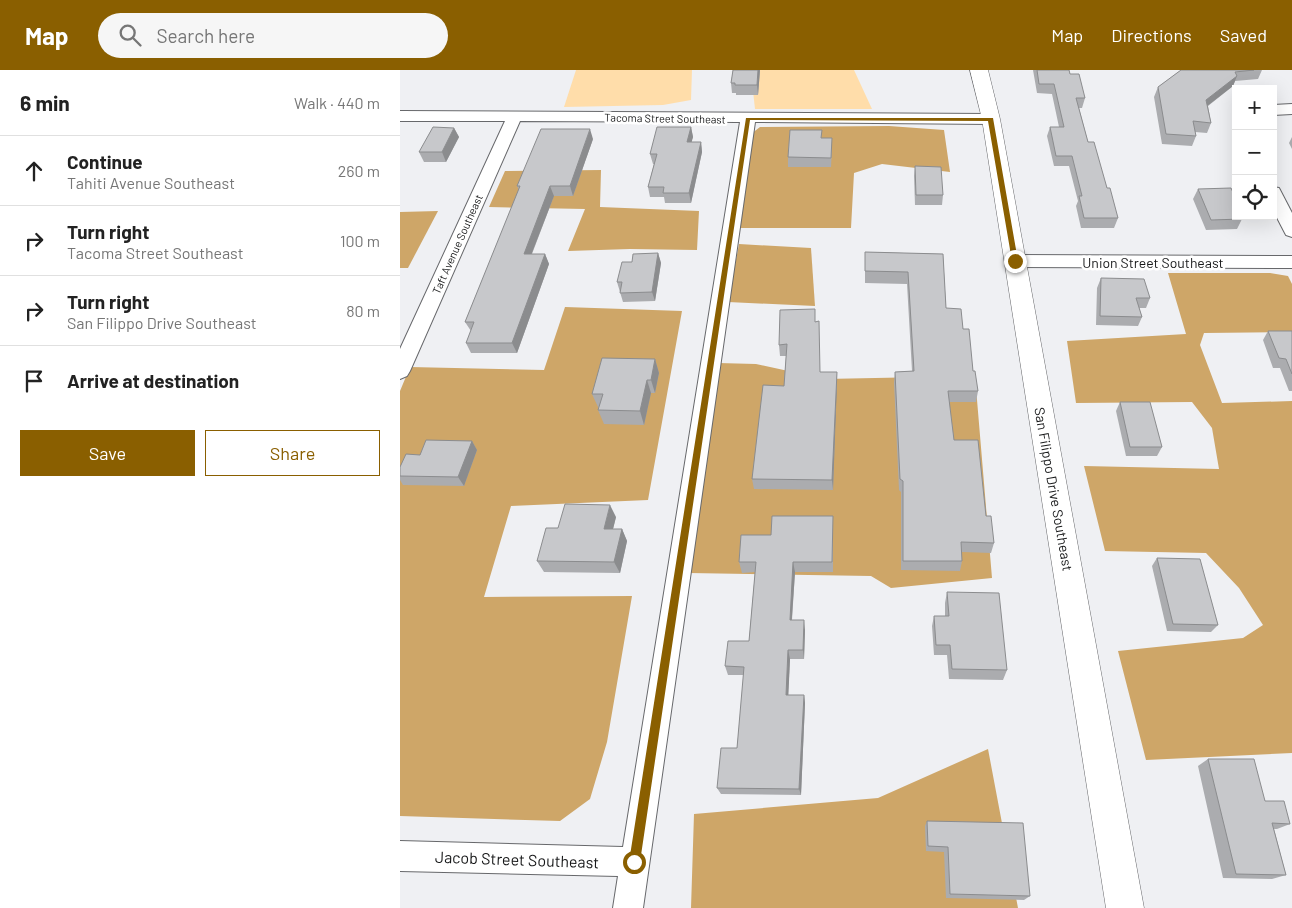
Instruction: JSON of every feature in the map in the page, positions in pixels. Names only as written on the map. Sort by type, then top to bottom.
[{"type":"street","name":"San Filippo Drive Southeast","points":[[978,70],[991,119],[1125,908]]},
{"type":"street","points":[[1277,110],[1292,109]]},
{"type":"street","name":"Tacoma Street Southeast","points":[[400,116],[991,119]]},
{"type":"street","name":"Taft Avenue Southeast","points":[[400,371],[515,116]]},
{"type":"street","points":[[628,908],[748,119]]},
{"type":"street","points":[[1277,200],[1292,231]]},
{"type":"street","name":"Union Street Southeast","points":[[1015,261],[1292,262]]},
{"type":"street","name":"Jacob Street Southeast","points":[[400,856],[634,862]]},
{"type":"shaded area","points":[[576,70],[692,70],[691,100],[663,105],[564,107]]},
{"type":"shaded area","points":[[753,70],[854,70],[872,109],[755,109],[752,82]]},
{"type":"shaded area","points":[[889,126],[944,130],[950,172],[882,164],[854,173],[851,228],[738,228],[751,134],[760,127]]},
{"type":"shaded area","points":[[601,170],[600,207],[699,211],[697,250],[630,249],[568,251],[585,209],[489,207],[505,171]]},
{"type":"shaded area","points":[[438,211],[408,268],[400,268],[400,212]]},
{"type":"shaded area","points":[[739,244],[811,248],[815,306],[728,302]]},
{"type":"shaded area","points":[[1168,273],[1270,273],[1288,276],[1292,284],[1292,332],[1204,333],[1200,345],[1222,403],[1292,401],[1292,753],[1146,760],[1118,651],[1243,638],[1263,625],[1239,588],[1206,553],[1105,551],[1084,466],[1219,469],[1212,428],[1192,402],[1076,403],[1067,341],[1186,334]]},
{"type":"shaded area","points":[[565,307],[682,311],[648,500],[511,506],[484,597],[632,596],[607,742],[590,799],[560,821],[400,816],[400,391],[410,367],[544,370]]},
{"type":"shaded area","points":[[718,363],[756,364],[825,379],[975,376],[992,578],[891,588],[871,576],[689,573]]},
{"type":"shaded area","points":[[988,749],[1018,908],[691,908],[694,814],[878,798]]},
{"type":"building","points":[[733,70],[758,70],[757,85],[735,85],[735,83],[731,83]]},
{"type":"building","points":[[1037,70],[1069,70],[1070,74],[1079,74],[1085,98],[1076,98],[1088,142],[1094,142],[1118,218],[1084,218],[1079,196],[1082,196],[1072,156],[1056,156],[1050,127],[1064,127],[1054,84],[1039,84]]},
{"type":"building","points":[[1181,70],[1254,70],[1235,72],[1237,76],[1206,100],[1211,123],[1193,121],[1196,136],[1166,134],[1158,87]]},
{"type":"building","points":[[433,127],[454,128],[442,152],[419,152]]},
{"type":"building","points":[[657,127],[691,127],[687,142],[701,142],[689,193],[663,193],[664,187],[648,187],[657,154],[650,154]]},
{"type":"building","points":[[541,129],[590,129],[570,186],[550,186],[524,254],[545,254],[512,343],[466,343],[474,322],[465,322]]},
{"type":"building","points":[[790,130],[822,130],[821,138],[832,138],[831,158],[788,157]]},
{"type":"building","points":[[915,166],[941,167],[943,195],[916,195]]},
{"type":"building","points":[[1231,188],[1232,219],[1211,220],[1198,189]]},
{"type":"building","points":[[865,252],[943,254],[946,308],[961,309],[963,329],[969,329],[973,371],[975,371],[978,391],[948,391],[954,440],[978,440],[986,516],[991,516],[994,543],[961,542],[962,561],[903,561],[903,481],[900,479],[895,372],[914,371],[908,272],[865,271]]},
{"type":"building","points":[[658,253],[652,292],[620,293],[622,282],[617,282],[622,262],[632,262],[633,254]]},
{"type":"building","points":[[1101,278],[1144,279],[1150,298],[1136,298],[1142,317],[1100,316]]},
{"type":"building","points":[[815,309],[815,322],[819,321],[820,372],[837,372],[832,480],[752,479],[763,385],[784,386],[787,344],[779,345],[780,310]]},
{"type":"building","points":[[1268,331],[1292,331],[1292,374],[1286,359],[1279,358]]},
{"type":"building","points":[[602,358],[655,359],[651,380],[647,380],[640,411],[598,410],[603,394],[592,394]]},
{"type":"building","points":[[1120,402],[1150,402],[1162,447],[1130,447]]},
{"type":"building","points":[[426,440],[472,441],[458,477],[400,476],[400,467],[406,454],[420,455]]},
{"type":"building","points":[[565,504],[610,505],[604,529],[622,529],[614,562],[537,561],[546,528],[558,528]]},
{"type":"building","points":[[772,516],[833,516],[832,562],[793,562],[790,620],[804,620],[803,650],[788,650],[786,695],[804,695],[799,789],[717,788],[721,748],[737,748],[744,667],[725,666],[728,641],[749,641],[756,562],[739,562],[741,535],[771,535]]},
{"type":"building","points":[[1157,558],[1200,559],[1218,625],[1173,624]]},
{"type":"building","points":[[947,592],[999,593],[1007,670],[952,669],[950,645],[936,645],[934,616],[949,616]]},
{"type":"building","points":[[1208,759],[1254,759],[1265,801],[1284,801],[1290,824],[1272,823],[1286,875],[1236,874]]},
{"type":"building","points":[[927,821],[1023,823],[1030,896],[950,894],[948,847],[928,846]]},
{"type":"route","points":[[634,862],[748,119],[991,119],[1015,261]]}]
